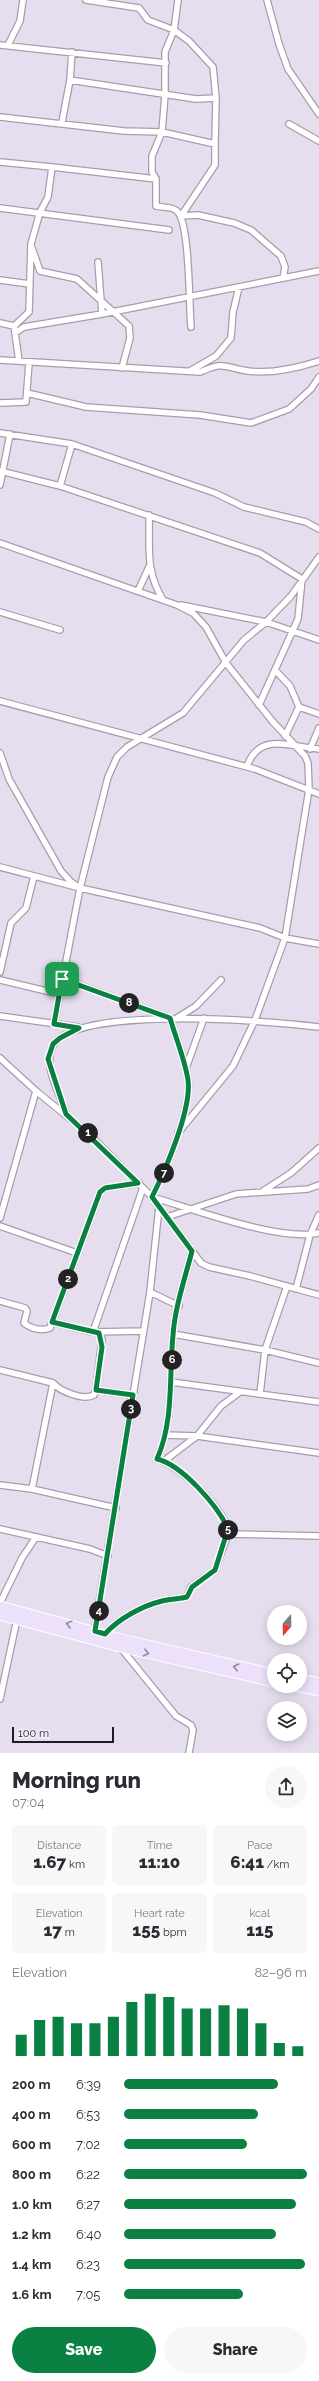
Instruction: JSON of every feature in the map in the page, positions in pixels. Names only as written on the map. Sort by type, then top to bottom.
[{"type":"main road","points":[[0,1604],[105,1634],[235,1667],[267,1673]]},
{"type":"main road","points":[[0,1615],[120,1647],[267,1680]]},
{"type":"main road","points":[[307,1680],[319,1683]]},
{"type":"main road","points":[[307,1688],[319,1691]]},
{"type":"street","points":[[8,45],[20,21],[23,0]]},
{"type":"street","points":[[86,0],[139,8],[148,20],[174,30],[189,41],[213,67],[216,98],[215,165],[181,216]]},
{"type":"street","points":[[178,0],[174,30],[164,52],[166,63],[162,132],[152,156],[152,172],[156,179],[154,198],[156,206],[172,208],[181,216],[187,242],[188,297],[191,327]]},
{"type":"street","points":[[267,0],[279,44],[288,69],[319,114]]},
{"type":"street","points":[[0,45],[166,63]]},
{"type":"street","points":[[62,122],[70,80],[72,52]]},
{"type":"street","points":[[70,80],[196,100],[216,98]]},
{"type":"street","points":[[0,117],[62,122],[124,131],[162,132],[215,144]]},
{"type":"street","points":[[289,124],[319,141]]},
{"type":"street","points":[[0,162],[156,179]]},
{"type":"street","points":[[14,326],[29,312],[31,244],[40,212],[48,197],[52,167]]},
{"type":"street","points":[[0,208],[169,230]]},
{"type":"street","points":[[181,216],[198,215],[234,223],[251,230],[281,256],[285,267],[283,278]]},
{"type":"street","points":[[31,244],[40,271],[77,279],[115,311],[129,326],[130,338],[122,368]]},
{"type":"street","points":[[98,262],[102,314]]},
{"type":"street","points":[[15,333],[24,327],[102,314],[319,271]]},
{"type":"street","points":[[0,280],[30,284]]},
{"type":"street","points":[[189,372],[216,356],[231,338],[233,312],[240,287]]},
{"type":"street","points":[[0,323],[14,326]]},
{"type":"street","points":[[14,326],[19,361]]},
{"type":"street","points":[[0,360],[189,372],[200,372],[217,364],[248,371],[276,371],[319,361]]},
{"type":"street","points":[[0,403],[26,402],[29,362]]},
{"type":"street","points":[[27,393],[86,407],[193,414],[251,423],[289,408],[311,389],[319,377]]},
{"type":"street","points":[[0,433],[72,444],[215,493],[244,508],[306,522],[319,529]]},
{"type":"street","points":[[0,485],[10,434]]},
{"type":"street","points":[[60,486],[72,444]]},
{"type":"street","points":[[2,471],[60,486],[260,553],[302,579]]},
{"type":"street","points":[[149,515],[149,567],[152,579],[163,600]]},
{"type":"street","points":[[0,543],[177,605],[193,613],[206,627],[226,663],[258,705],[285,736],[296,746],[308,762],[309,789],[285,938],[255,1020],[233,1066],[178,1133]]},
{"type":"street","points":[[54,1024],[80,888],[108,777],[117,757],[127,747],[183,713],[252,632],[266,622],[291,596],[319,557]]},
{"type":"street","points":[[138,591],[149,567]]},
{"type":"street","points":[[258,705],[298,620],[302,579]]},
{"type":"street","points":[[177,605],[266,622],[319,640]]},
{"type":"street","points":[[0,612],[60,630]]},
{"type":"street","points":[[275,670],[290,686],[299,707],[319,714]]},
{"type":"street","points":[[0,702],[247,766],[319,794]]},
{"type":"street","points":[[285,736],[299,707]]},
{"type":"street","points":[[310,749],[319,728]]},
{"type":"street","points":[[247,766],[251,754],[258,748],[272,744],[319,749]]},
{"type":"street","points":[[0,753],[9,779],[61,871],[80,888]]},
{"type":"street","points":[[0,868],[80,888],[254,926],[285,938],[319,944]]},
{"type":"street","points":[[0,972],[11,923],[26,908],[34,876]]},
{"type":"street","points":[[62,979],[173,1018],[196,1006],[221,980]]},
{"type":"street","points":[[0,980],[59,994]]},
{"type":"street","points":[[0,1016],[79,1028],[173,1018],[255,1020],[319,1027]]},
{"type":"street","points":[[152,1197],[169,1162],[187,1098],[189,1082],[173,1018]]},
{"type":"street","points":[[186,1068],[204,1018]]},
{"type":"street","points":[[66,1114],[48,1059],[53,1044],[60,1038],[79,1028]]},
{"type":"street","points":[[0,1058],[36,1091],[66,1114],[152,1197],[201,1263],[209,1267],[319,1295]]},
{"type":"street","points":[[0,1218],[36,1091]]},
{"type":"street","points":[[263,1191],[291,1173],[319,1148]]},
{"type":"street","points":[[0,1301],[25,1308],[27,1311],[24,1323],[28,1326],[43,1330],[50,1328],[100,1192],[105,1188],[138,1183]]},
{"type":"street","points":[[167,1217],[236,1194],[308,1189],[319,1186]]},
{"type":"street","points":[[93,1332],[143,1188]]},
{"type":"street","points":[[152,1197],[229,1220],[273,1230],[310,1235],[319,1234]]},
{"type":"street","points":[[92,1640],[95,1631],[116,1508],[150,1292],[159,1206]]},
{"type":"street","points":[[296,1289],[310,1235],[319,1214]]},
{"type":"street","points":[[0,1226],[77,1252]]},
{"type":"street","points":[[105,1634],[111,1627],[144,1608],[162,1601],[187,1597],[192,1587],[215,1570],[228,1534],[228,1529],[221,1515],[201,1492],[176,1468],[157,1459],[165,1435],[171,1382],[173,1334],[192,1251]]},
{"type":"street","points":[[260,1394],[265,1350],[287,1286]]},
{"type":"street","points":[[150,1292],[179,1306]]},
{"type":"street","points":[[0,1370],[53,1383],[58,1389],[85,1397],[94,1395],[96,1390],[102,1339],[99,1333],[52,1322]]},
{"type":"street","points":[[93,1332],[143,1332]]},
{"type":"street","points":[[173,1334],[265,1350],[319,1364]]},
{"type":"street","points":[[171,1382],[319,1402]]},
{"type":"street","points":[[32,1489],[53,1383]]},
{"type":"street","points":[[96,1390],[133,1395]]},
{"type":"street","points":[[164,1461],[197,1436],[215,1412],[240,1392]]},
{"type":"street","points":[[165,1435],[197,1436],[319,1453]]},
{"type":"street","points":[[0,1484],[32,1489],[116,1508]]},
{"type":"street","points":[[0,1529],[90,1549],[108,1556]]},
{"type":"street","points":[[228,1534],[319,1536]]},
{"type":"street","points":[[0,1604],[22,1558],[36,1537]]},
{"type":"street","points":[[0,1699],[17,1619]]},
{"type":"street","points":[[120,1647],[176,1716],[191,1725],[193,1730],[188,1753]]},
{"type":"route","points":[[62,979],[170,1018],[186,1068],[189,1082],[187,1098],[181,1121],[169,1162],[152,1197],[192,1251],[173,1334],[171,1382],[165,1435],[157,1459],[176,1468],[191,1481],[221,1515],[228,1529],[228,1534],[215,1570],[200,1582],[196,1583],[192,1587],[190,1594],[187,1597],[162,1601],[144,1608],[131,1614],[111,1627],[105,1634],[95,1631],[133,1395],[96,1390],[102,1347],[102,1339],[99,1333],[52,1322],[100,1192],[105,1188],[138,1183],[90,1134],[66,1114],[48,1059],[53,1044],[60,1038],[79,1028],[54,1024],[62,979]]}]
